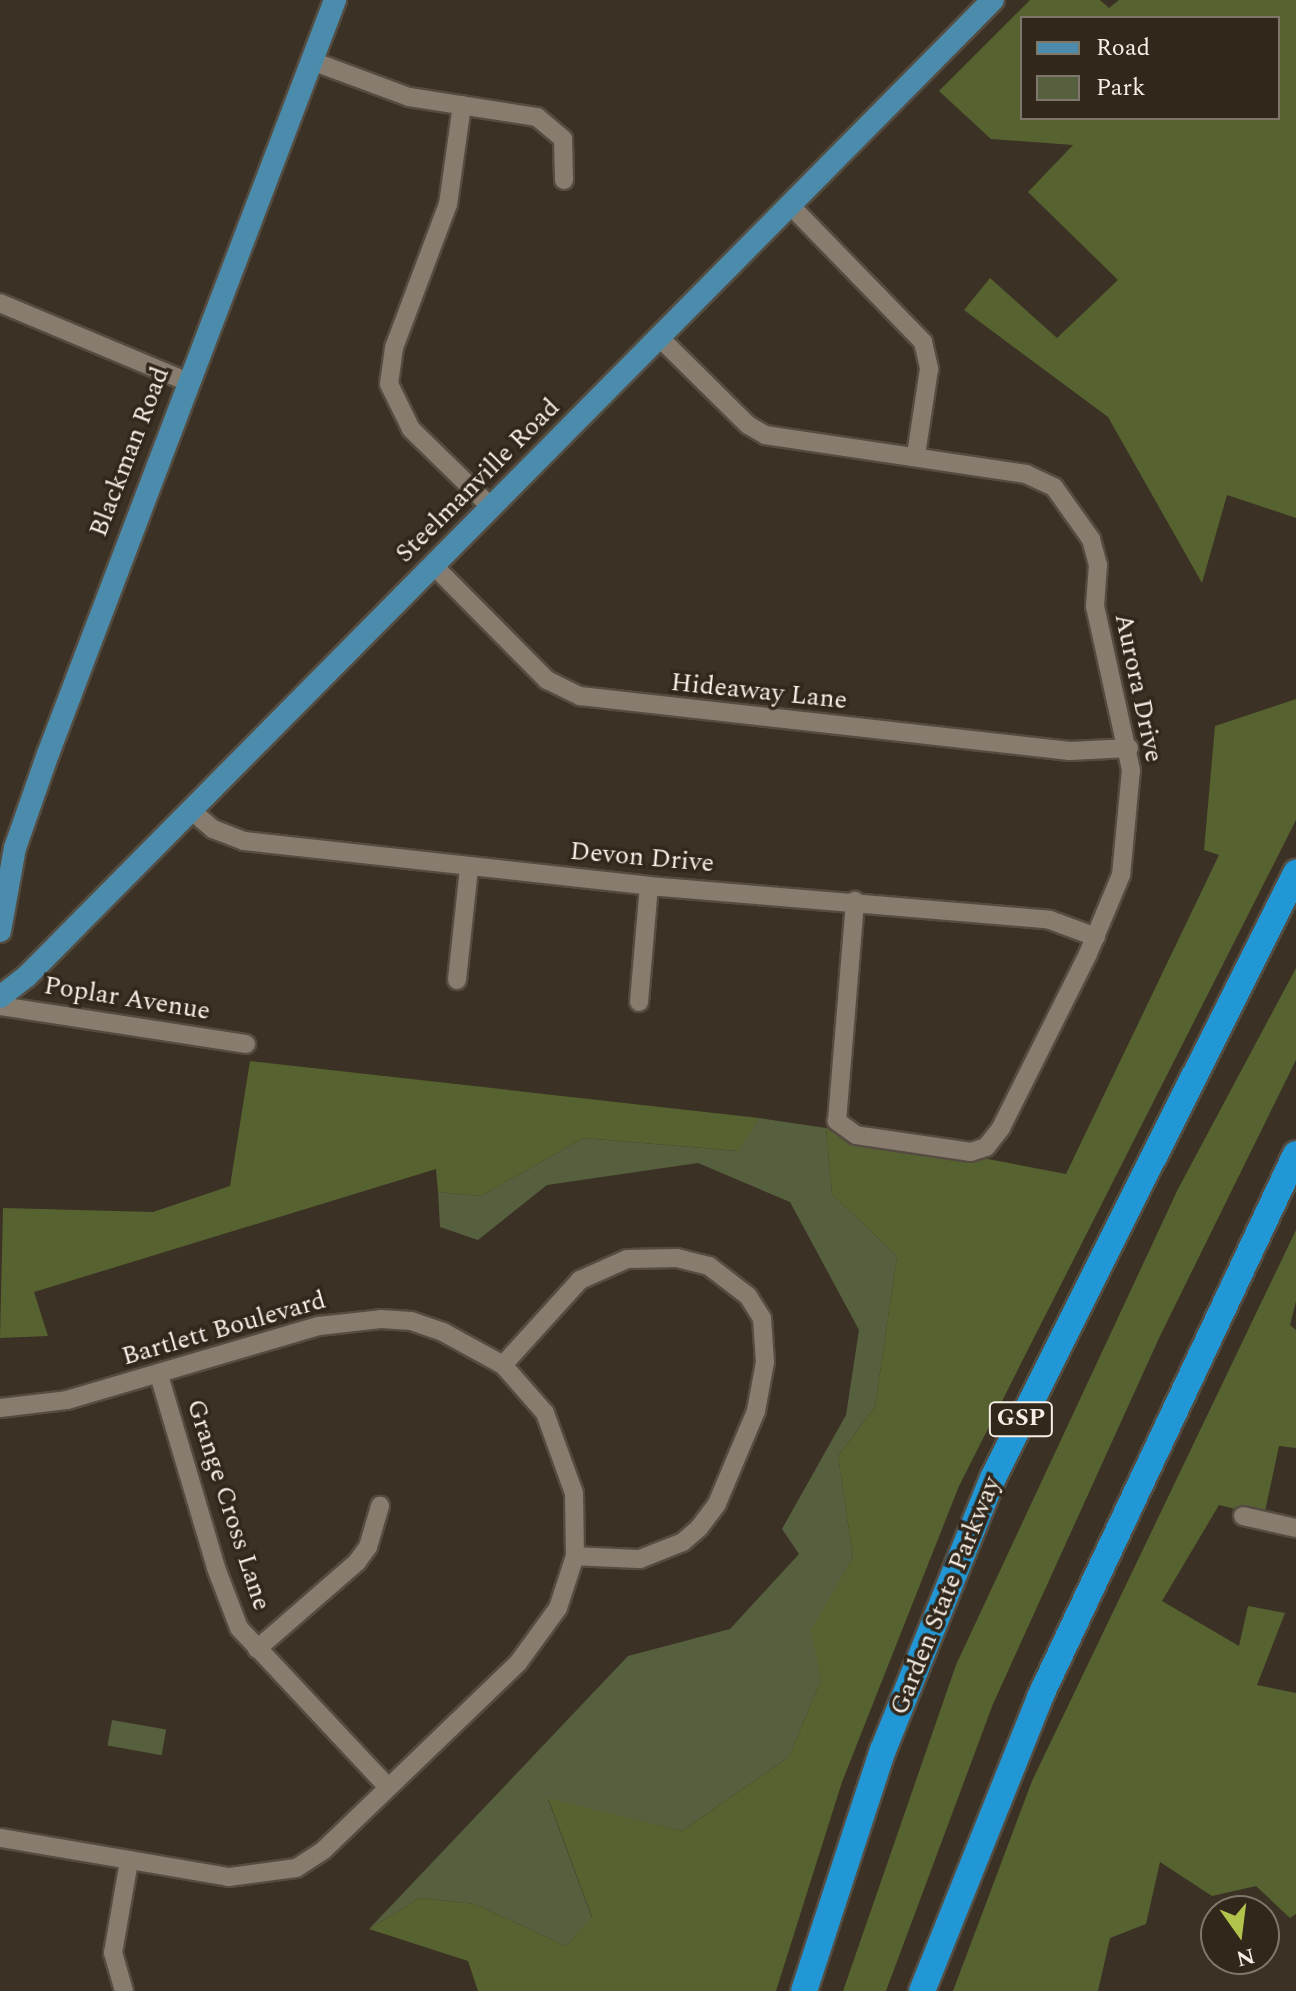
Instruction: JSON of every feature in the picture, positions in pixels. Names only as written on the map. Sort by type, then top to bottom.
[{"type":"highway","name":"Garden State Parkway","points":[[804,1991],[883,1750],[981,1506],[1072,1315],[1296,873]]},
{"type":"highway","points":[[922,1991],[1040,1697],[1296,1154]]},
{"type":"main road","name":"Blackman Road","points":[[0,931],[21,828],[186,381],[335,0]]},
{"type":"main road","name":"Steelmanville Road","points":[[0,997],[434,566],[988,1]]},
{"type":"street","points":[[312,61],[409,97],[513,110],[545,122],[565,145],[564,180]]},
{"type":"street","points":[[462,105],[448,204],[394,348],[389,384],[411,429],[491,507]]},
{"type":"street","points":[[790,205],[923,342],[929,369],[916,455]]},
{"type":"street","points":[[0,303],[186,381]]},
{"type":"street","name":"Aurora Drive","points":[[659,337],[742,420],[765,435],[916,455],[1026,474],[1054,487],[1091,539],[1098,565],[1095,606],[1129,748],[1121,875],[1096,937],[1001,1128],[986,1147],[964,1151],[854,1134],[837,1121],[855,901]]},
{"type":"street","name":"Hideaway Lane","points":[[434,566],[547,680],[580,696],[1044,748],[1129,748]]},
{"type":"street","name":"Devon Drive","points":[[191,810],[213,829],[244,841],[649,886],[855,901],[1050,920],[1096,937]]},
{"type":"street","points":[[457,980],[469,867]]},
{"type":"street","points":[[639,1002],[649,886]]},
{"type":"street","name":"Poplar Avenue","points":[[0,1006],[246,1044]]},
{"type":"street","points":[[503,1365],[580,1280],[627,1259],[677,1258],[709,1266],[748,1296],[762,1318],[765,1362],[756,1411],[717,1504],[699,1528],[683,1542],[640,1559],[575,1556]]},
{"type":"street","name":"Bartlett Boulevard","points":[[0,1408],[67,1400],[319,1326],[381,1319],[443,1332],[503,1365],[525,1386],[559,1441],[574,1493],[575,1556],[558,1608],[538,1640],[324,1850],[296,1868],[270,1876],[229,1877],[0,1838]]},
{"type":"street","name":"Grange Cross Lane","points":[[159,1375],[228,1604],[257,1649],[388,1787]]},
{"type":"street","points":[[257,1649],[357,1562],[368,1547],[380,1506]]},
{"type":"street","points":[[1243,1516],[1296,1528]]},
{"type":"street","points":[[124,1991],[113,1956],[129,1861]]},
{"type":"green space","points":[[1030,0],[1100,0],[1109,8],[1119,0],[1296,0],[1296,518],[1227,495],[1202,583],[1108,417],[964,310],[990,278],[1057,338],[1118,280],[1028,192],[1073,145],[991,139],[939,91]]},
{"type":"green space","points":[[1296,699],[1296,820],[959,1486],[842,1782],[776,1991],[478,1991],[468,1961],[369,1929],[420,1898],[475,1904],[566,1946],[592,1917],[548,1798],[682,1831],[789,1757],[821,1680],[811,1630],[853,1557],[838,1456],[875,1407],[897,1256],[832,1194],[826,1128],[1066,1174],[1219,855],[1204,850],[1215,726]]},
{"type":"green space","points":[[1296,968],[1296,1060],[1160,1336],[993,1704],[886,1991],[843,1991],[956,1665],[1178,1189]]},
{"type":"green space","points":[[250,1061],[759,1118],[739,1151],[583,1138],[481,1196],[438,1192],[436,1169],[34,1292],[48,1336],[0,1338],[3,1208],[153,1212],[230,1186]]},
{"type":"green space","points":[[759,1118],[826,1128],[832,1194],[897,1256],[875,1407],[838,1456],[853,1557],[812,1630],[821,1680],[789,1757],[682,1831],[548,1799],[592,1918],[566,1946],[475,1904],[420,1898],[369,1929],[628,1656],[730,1629],[799,1554],[782,1529],[846,1415],[859,1330],[790,1202],[698,1163],[547,1185],[478,1240],[440,1227],[438,1192],[481,1196],[583,1138],[738,1151]]},
{"type":"green space","points":[[1296,1230],[1296,1301],[1290,1325],[1296,1330],[1296,1448],[1279,1446],[1264,1516],[1219,1505],[1162,1601],[1239,1646],[1248,1606],[1285,1613],[1257,1685],[1296,1693],[1296,1914],[1290,1918],[1280,1909],[1280,1895],[1266,1895],[1256,1886],[1210,1895],[1160,1862],[1146,1924],[1110,1938],[1098,1991],[953,1991],[1032,1781]]},
{"type":"green space","points":[[112,1720],[166,1730],[162,1755],[107,1746]]}]
